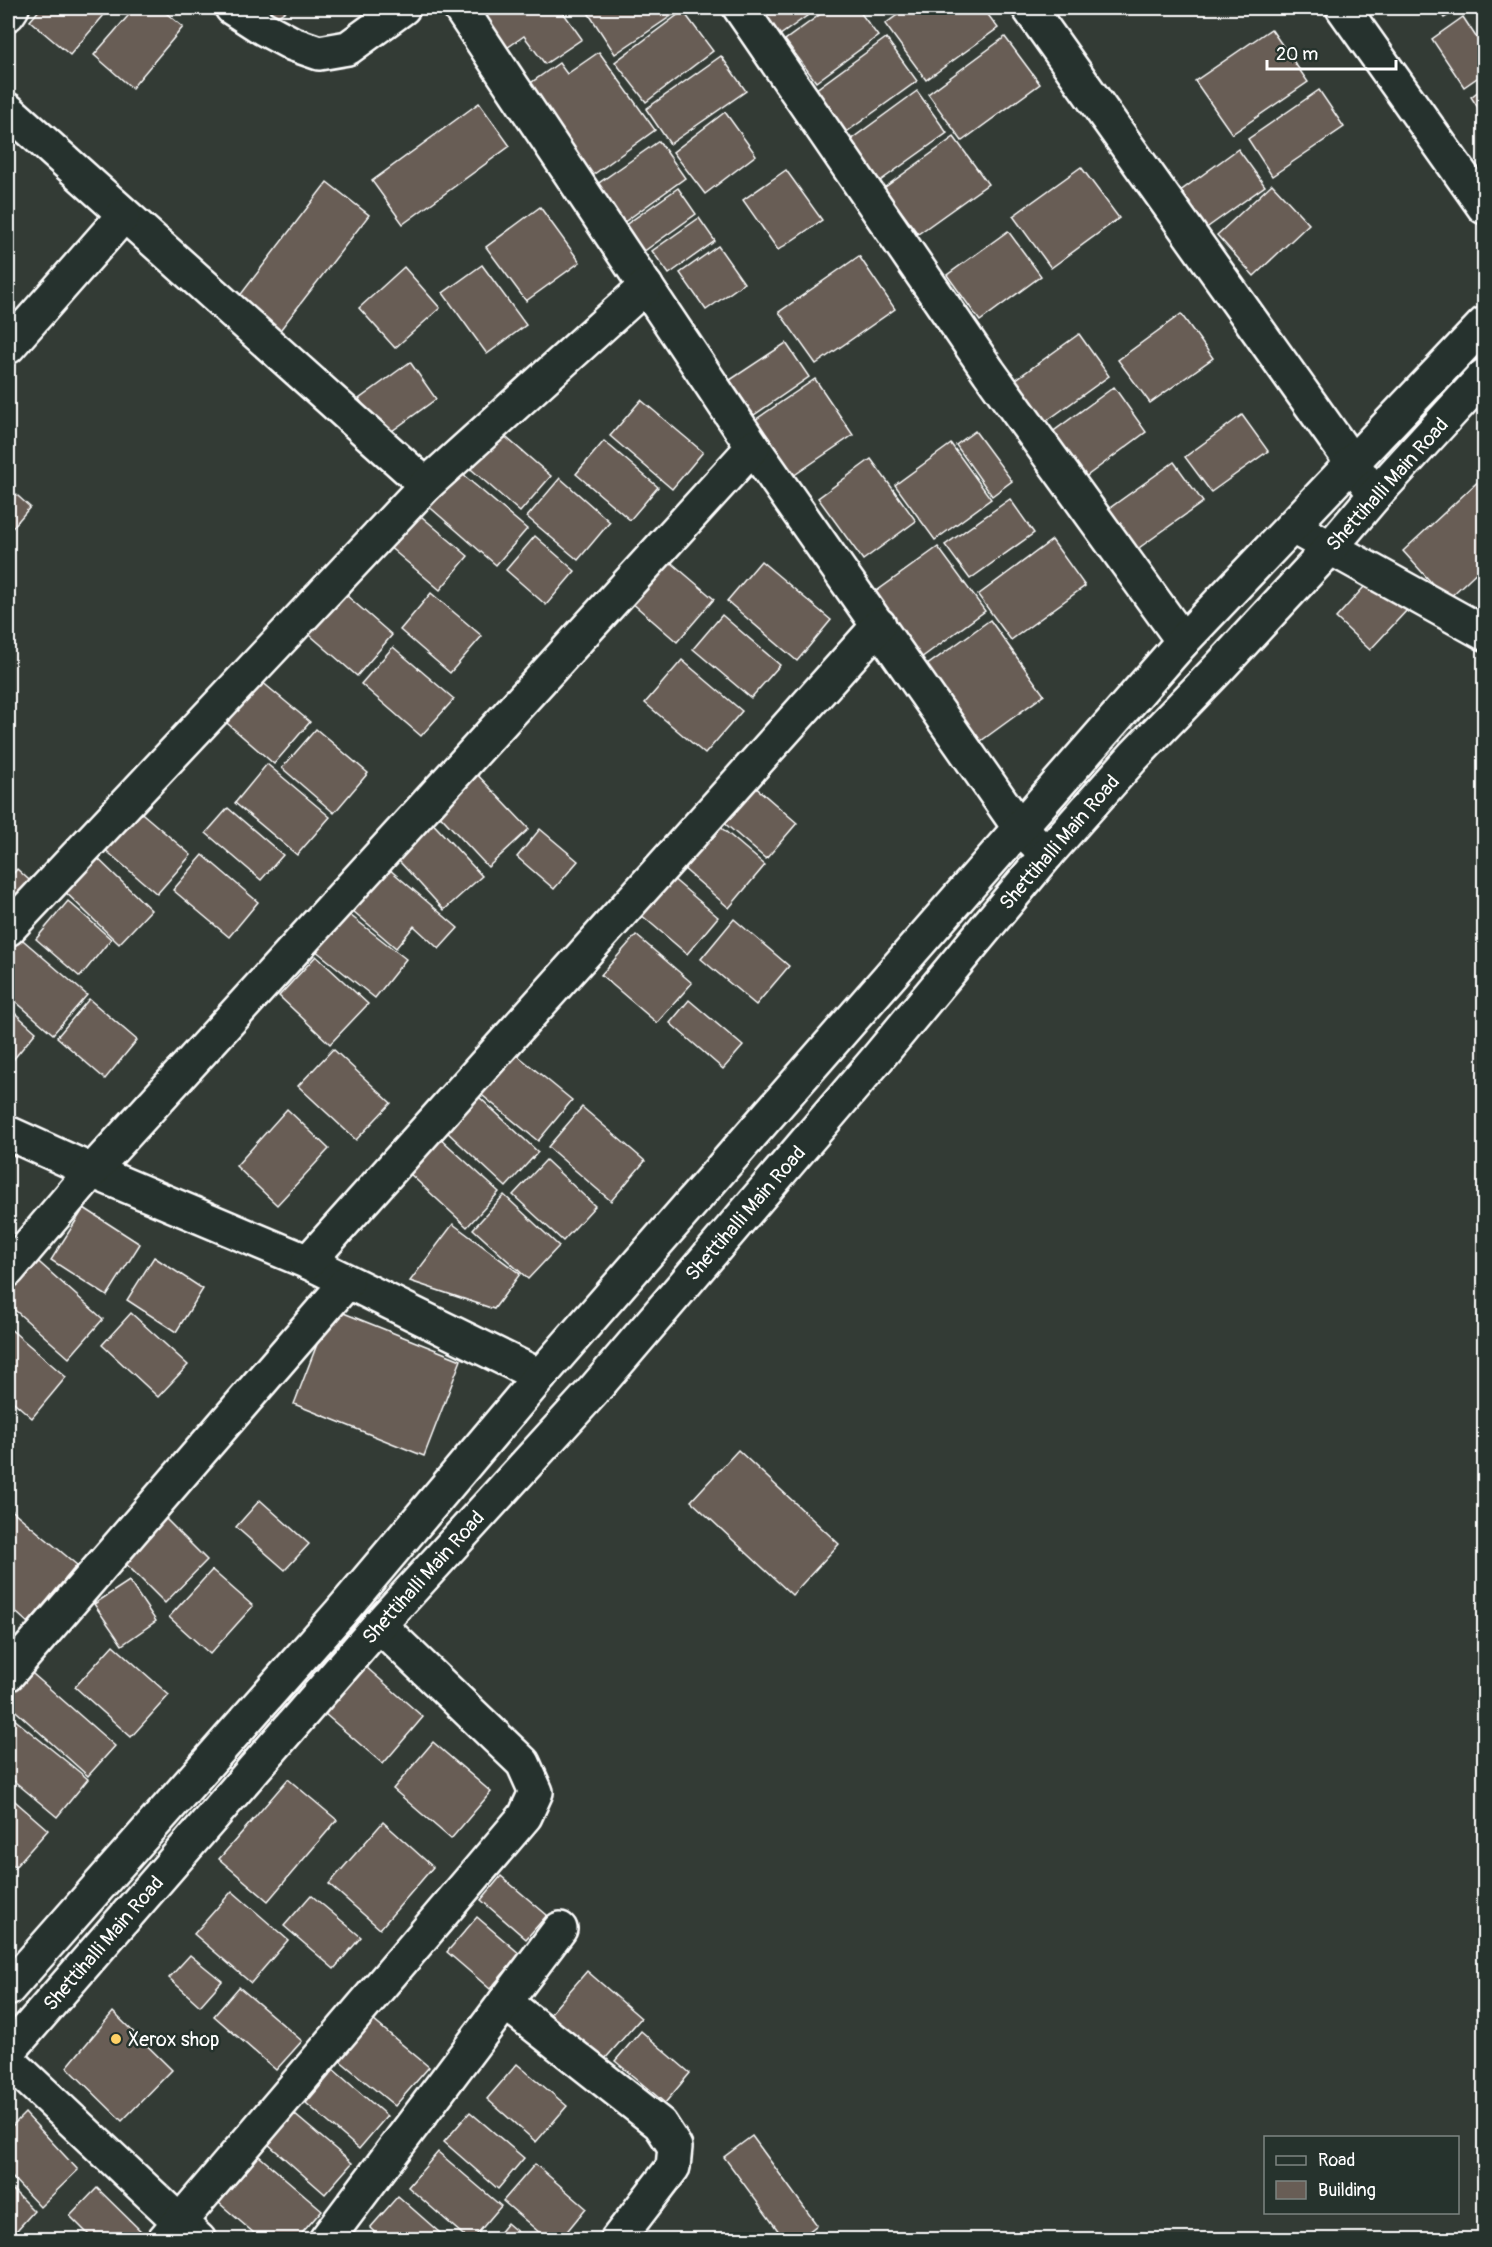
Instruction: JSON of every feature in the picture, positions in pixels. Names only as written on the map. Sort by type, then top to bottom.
[{"type":"street","points":[[8,14],[12,8]]},
{"type":"street","points":[[231,8],[283,38],[319,53],[348,48],[403,8]]},
{"type":"street","points":[[460,8],[753,447],[1019,827],[1047,854]]},
{"type":"street","points":[[740,8],[989,372],[1183,641]]},
{"type":"street","points":[[1029,8],[1375,495]]},
{"type":"street","points":[[1342,8],[1485,207]]},
{"type":"street","points":[[8,110],[123,216],[426,485]]},
{"type":"street","points":[[8,347],[123,216]]},
{"type":"street","points":[[8,929],[426,485],[646,286]]},
{"type":"street","name":"Shettihalli Main Road","points":[[8,1989],[340,1613],[540,1376],[1183,641],[1485,324]]},
{"type":"street","name":"Shettihalli Main Road","points":[[8,2052],[379,1625],[594,1390],[876,1060],[1047,854],[1134,756],[1330,548],[1375,495],[1485,376]]},
{"type":"street","points":[[8,1270],[92,1171],[753,447]]},
{"type":"street","points":[[1293,527],[1485,633]]},
{"type":"street","points":[[308,1262],[879,625]]},
{"type":"street","points":[[8,1133],[308,1262],[540,1376]]},
{"type":"street","points":[[8,1674],[348,1282]]},
{"type":"street","points":[[8,2060],[181,2233],[525,1816],[536,1791],[523,1763],[379,1625]]},
{"type":"street","points":[[326,2240],[560,1929]]},
{"type":"street","points":[[505,2002],[660,2124],[675,2147],[673,2167],[617,2240]]},
{"type":"building","points":[[41,8],[110,8],[70,55],[30,21]]},
{"type":"building","points":[[135,8],[160,8],[183,27],[132,88],[94,55]]},
{"type":"building","points":[[268,8],[290,8],[275,18]]},
{"type":"building","points":[[498,8],[560,8],[582,39],[545,64],[524,36],[504,50],[482,19]]},
{"type":"building","points":[[585,8],[683,8],[615,54]]},
{"type":"building","points":[[754,8],[818,8],[776,38]]},
{"type":"building","points":[[829,8],[857,8],[878,36],[816,82],[785,40]]},
{"type":"building","points":[[907,8],[983,8],[998,28],[926,80],[885,24]]},
{"type":"building","points":[[1437,8],[1460,8],[1444,18]]},
{"type":"building","points":[[683,11],[713,51],[646,102],[615,62]]},
{"type":"building","points":[[1463,17],[1484,49],[1484,73],[1464,87],[1432,39]]},
{"type":"building","points":[[1271,29],[1308,82],[1232,134],[1195,81]]},
{"type":"building","points":[[1005,37],[1040,84],[962,141],[928,94]]},
{"type":"building","points":[[886,38],[917,81],[845,133],[815,90]]},
{"type":"building","points":[[599,52],[655,130],[590,177],[525,87],[559,63],[567,74]]},
{"type":"building","points":[[721,56],[746,91],[670,144],[646,109]]},
{"type":"building","points":[[1484,87],[1484,117],[1471,97]]},
{"type":"building","points":[[1319,90],[1344,127],[1272,176],[1248,139]]},
{"type":"building","points":[[917,91],[947,133],[880,181],[850,140]]},
{"type":"building","points":[[479,103],[510,146],[403,224],[372,181]]},
{"type":"building","points":[[725,112],[756,155],[705,194],[673,152]]},
{"type":"building","points":[[954,137],[988,184],[918,234],[884,188]]},
{"type":"building","points":[[659,141],[685,178],[623,223],[596,185]]},
{"type":"building","points":[[1238,149],[1265,186],[1205,229],[1179,192]]},
{"type":"building","points":[[1081,167],[1119,218],[1051,268],[1013,216]]},
{"type":"building","points":[[786,170],[822,220],[778,250],[743,200]]},
{"type":"building","points":[[327,182],[369,215],[274,338],[232,306]]},
{"type":"building","points":[[1272,184],[1309,224],[1254,276],[1217,235]]},
{"type":"building","points":[[678,188],[696,214],[643,252],[624,226]]},
{"type":"building","points":[[540,207],[580,262],[526,301],[486,247]]},
{"type":"building","points":[[699,218],[715,241],[669,274],[652,251]]},
{"type":"building","points":[[1008,231],[1041,276],[980,321],[947,275]]},
{"type":"building","points":[[718,246],[744,283],[706,310],[680,273]]},
{"type":"building","points":[[859,256],[895,309],[816,364],[779,312]]},
{"type":"building","points":[[482,265],[526,325],[487,354],[443,293]]},
{"type":"building","points":[[404,267],[440,308],[395,348],[359,308]]},
{"type":"building","points":[[1181,314],[1213,358],[1150,403],[1118,360]]},
{"type":"building","points":[[1079,334],[1109,376],[1045,422],[1015,380]]},
{"type":"building","points":[[786,343],[809,377],[754,415],[730,380]]},
{"type":"building","points":[[410,362],[436,399],[385,436],[359,399]]},
{"type":"building","points":[[815,379],[853,435],[793,476],[755,420]]},
{"type":"building","points":[[1114,387],[1146,432],[1084,478],[1051,433]]},
{"type":"building","points":[[641,400],[703,452],[672,489],[610,436]]},
{"type":"building","points":[[1242,415],[1268,451],[1211,492],[1185,457]]},
{"type":"building","points":[[494,427],[551,476],[520,512],[464,463]]},
{"type":"building","points":[[975,431],[1012,481],[992,496],[956,445]]},
{"type":"building","points":[[604,441],[658,487],[630,520],[576,474]]},
{"type":"building","points":[[951,444],[991,499],[935,540],[895,485]]},
{"type":"building","points":[[871,459],[916,521],[863,560],[818,498]]},
{"type":"building","points":[[1174,462],[1203,502],[1136,550],[1107,510]]},
{"type":"building","points":[[455,468],[527,529],[496,565],[425,503]]},
{"type":"building","points":[[1484,476],[1484,565],[1447,600],[1403,551]]},
{"type":"building","points":[[560,478],[610,522],[578,560],[527,517]]},
{"type":"building","points":[[8,487],[30,507],[8,533]]},
{"type":"building","points":[[1010,499],[1034,533],[970,579],[945,545]]},
{"type":"building","points":[[415,511],[468,556],[440,590],[387,545]]},
{"type":"building","points":[[535,536],[575,571],[546,605],[506,570]]},
{"type":"building","points":[[1052,540],[1085,586],[1011,640],[978,595]]},
{"type":"building","points":[[938,547],[985,611],[921,658],[874,593]]},
{"type":"building","points":[[659,552],[714,599],[677,642],[623,595]]},
{"type":"building","points":[[761,561],[831,620],[797,661],[727,601]]},
{"type":"building","points":[[1373,577],[1408,609],[1370,650],[1336,618]]},
{"type":"building","points":[[339,589],[392,635],[357,676],[304,630]]},
{"type":"building","points":[[431,593],[482,636],[450,673],[400,630]]},
{"type":"building","points":[[722,615],[780,665],[751,698],[693,649]]},
{"type":"building","points":[[990,620],[1044,695],[974,746],[919,671]]},
{"type":"building","points":[[393,647],[454,699],[421,736],[361,684]]},
{"type":"building","points":[[682,660],[742,711],[705,754],[645,703]]},
{"type":"building","points":[[255,676],[310,722],[274,764],[220,717]]},
{"type":"building","points":[[316,729],[368,773],[334,813],[282,768]]},
{"type":"building","points":[[267,764],[330,817],[297,855],[235,803]]},
{"type":"building","points":[[472,769],[529,829],[488,867],[432,807]]},
{"type":"building","points":[[746,779],[797,823],[766,859],[715,815]]},
{"type":"building","points":[[130,803],[191,855],[157,894],[96,842]]},
{"type":"building","points":[[228,808],[283,855],[261,880],[206,833]]},
{"type":"building","points":[[425,815],[482,876],[444,910],[388,849]]},
{"type":"building","points":[[711,819],[765,865],[729,908],[675,861]]},
{"type":"building","points":[[540,829],[578,861],[554,889],[517,857]]},
{"type":"building","points":[[89,850],[151,910],[119,944],[57,884]]},
{"type":"building","points":[[203,855],[258,902],[229,937],[173,890]]},
{"type":"building","points":[[382,863],[458,928],[439,949],[414,926],[396,948],[346,905]]},
{"type":"building","points":[[17,869],[38,888],[8,922],[8,880]]},
{"type":"building","points":[[664,871],[718,917],[687,954],[633,908]]},
{"type":"building","points":[[68,901],[111,939],[80,977],[36,939]]},
{"type":"building","points":[[346,912],[406,959],[375,998],[315,950]]},
{"type":"building","points":[[734,919],[789,966],[756,1005],[701,959]]},
{"type":"building","points":[[10,929],[87,995],[53,1034],[8,995],[8,931]]},
{"type":"building","points":[[636,935],[692,983],[657,1023],[601,975]]},
{"type":"building","points":[[316,956],[368,1004],[330,1044],[279,996]]},
{"type":"building","points":[[89,999],[137,1040],[105,1079],[57,1037]]},
{"type":"building","points":[[689,1000],[743,1046],[723,1069],[670,1023]]},
{"type":"building","points":[[8,1007],[36,1032],[8,1066]]},
{"type":"building","points":[[506,1046],[572,1100],[538,1141],[472,1087]]},
{"type":"building","points":[[333,1049],[391,1103],[356,1140],[298,1086]]},
{"type":"building","points":[[478,1096],[538,1152],[506,1187],[446,1131]]},
{"type":"building","points":[[582,1107],[645,1161],[611,1201],[548,1147]]},
{"type":"building","points":[[287,1109],[329,1149],[277,1205],[236,1166]]},
{"type":"building","points":[[440,1138],[499,1192],[467,1227],[409,1173]]},
{"type":"building","points":[[546,1160],[595,1206],[563,1241],[513,1195]]},
{"type":"building","points":[[504,1195],[559,1246],[528,1279],[473,1229]]},
{"type":"building","points":[[84,1208],[140,1244],[107,1296],[51,1260]]},
{"type":"building","points":[[453,1224],[520,1274],[494,1309],[410,1281]]},
{"type":"building","points":[[32,1256],[103,1319],[69,1358],[8,1304],[8,1284]]},
{"type":"building","points":[[154,1257],[203,1289],[176,1332],[127,1300]]},
{"type":"building","points":[[331,1308],[461,1360],[424,1456],[294,1404]]},
{"type":"building","points":[[131,1313],[188,1365],[158,1397],[102,1345]]},
{"type":"building","points":[[8,1327],[66,1377],[32,1418],[8,1397]]},
{"type":"building","points":[[738,1450],[839,1544],[792,1595],[691,1501]]},
{"type":"building","points":[[260,1500],[309,1544],[285,1570],[236,1527]]},
{"type":"building","points":[[8,1507],[77,1565],[28,1623],[8,1605]]},
{"type":"building","points":[[157,1510],[207,1560],[165,1603],[114,1552]]},
{"type":"building","points":[[212,1570],[253,1606],[210,1654],[169,1617]]},
{"type":"building","points":[[129,1581],[156,1621],[122,1645],[94,1604]]},
{"type":"building","points":[[113,1645],[169,1695],[131,1737],[75,1687]]},
{"type":"building","points":[[25,1667],[115,1746],[88,1776],[8,1704],[8,1687]]},
{"type":"building","points":[[366,1667],[423,1717],[383,1764],[325,1714]]},
{"type":"building","points":[[8,1714],[88,1779],[57,1817],[8,1776]]},
{"type":"building","points":[[433,1742],[491,1792],[451,1839],[393,1789]]},
{"type":"building","points":[[288,1779],[337,1820],[268,1901],[219,1859]]},
{"type":"building","points":[[8,1795],[48,1830],[15,1867],[8,1860]]},
{"type":"building","points":[[383,1822],[433,1867],[380,1929],[329,1884]]},
{"type":"building","points":[[501,1876],[547,1915],[526,1939],[481,1900]]},
{"type":"building","points":[[232,1891],[288,1940],[251,1983],[194,1934]]},
{"type":"building","points":[[311,1895],[361,1937],[334,1969],[284,1926]]},
{"type":"building","points":[[477,1917],[520,1954],[490,1989],[447,1952]]},
{"type":"building","points":[[190,1955],[222,1981],[200,2006],[169,1978]]},
{"type":"building","points":[[587,1971],[641,2018],[604,2060],[550,2014]]},
{"type":"building","points":[[239,1987],[302,2041],[276,2070],[214,2016]]},
{"type":"building","name":"Xerox shop","points":[[113,2012],[172,2070],[122,2121],[67,2067]]},
{"type":"building","points":[[373,2020],[429,2067],[395,2106],[339,2060]]},
{"type":"building","points":[[641,2031],[690,2073],[665,2103],[615,2061]]},
{"type":"building","points":[[517,2064],[567,2106],[536,2142],[487,2099]]},
{"type":"building","points":[[334,2070],[387,2116],[359,2149],[306,2103]]},
{"type":"building","points":[[470,2112],[524,2158],[498,2189],[444,2142]]},
{"type":"building","points":[[25,2113],[78,2170],[40,2207],[8,2173],[8,2130]]},
{"type":"building","points":[[294,2114],[352,2163],[325,2194],[268,2144]]},
{"type":"building","points":[[752,2136],[817,2225],[798,2240],[785,2240],[724,2157]]},
{"type":"building","points":[[438,2152],[501,2206],[472,2240],[469,2240],[408,2187]]},
{"type":"building","points":[[259,2156],[322,2210],[296,2240],[262,2240],[219,2203]]},
{"type":"building","points":[[535,2164],[586,2208],[560,2240],[548,2240],[503,2201]]},
{"type":"building","points":[[8,2185],[34,2211],[8,2240]]},
{"type":"building","points":[[97,2188],[147,2237],[144,2240],[94,2240],[70,2216]]},
{"type":"building","points":[[398,2196],[448,2240],[383,2240],[370,2228]]},
{"type":"building","points":[[507,2223],[527,2240],[493,2240]]},
{"type":"place","name":"Xerox shop","points":[[116,2039]]}]
